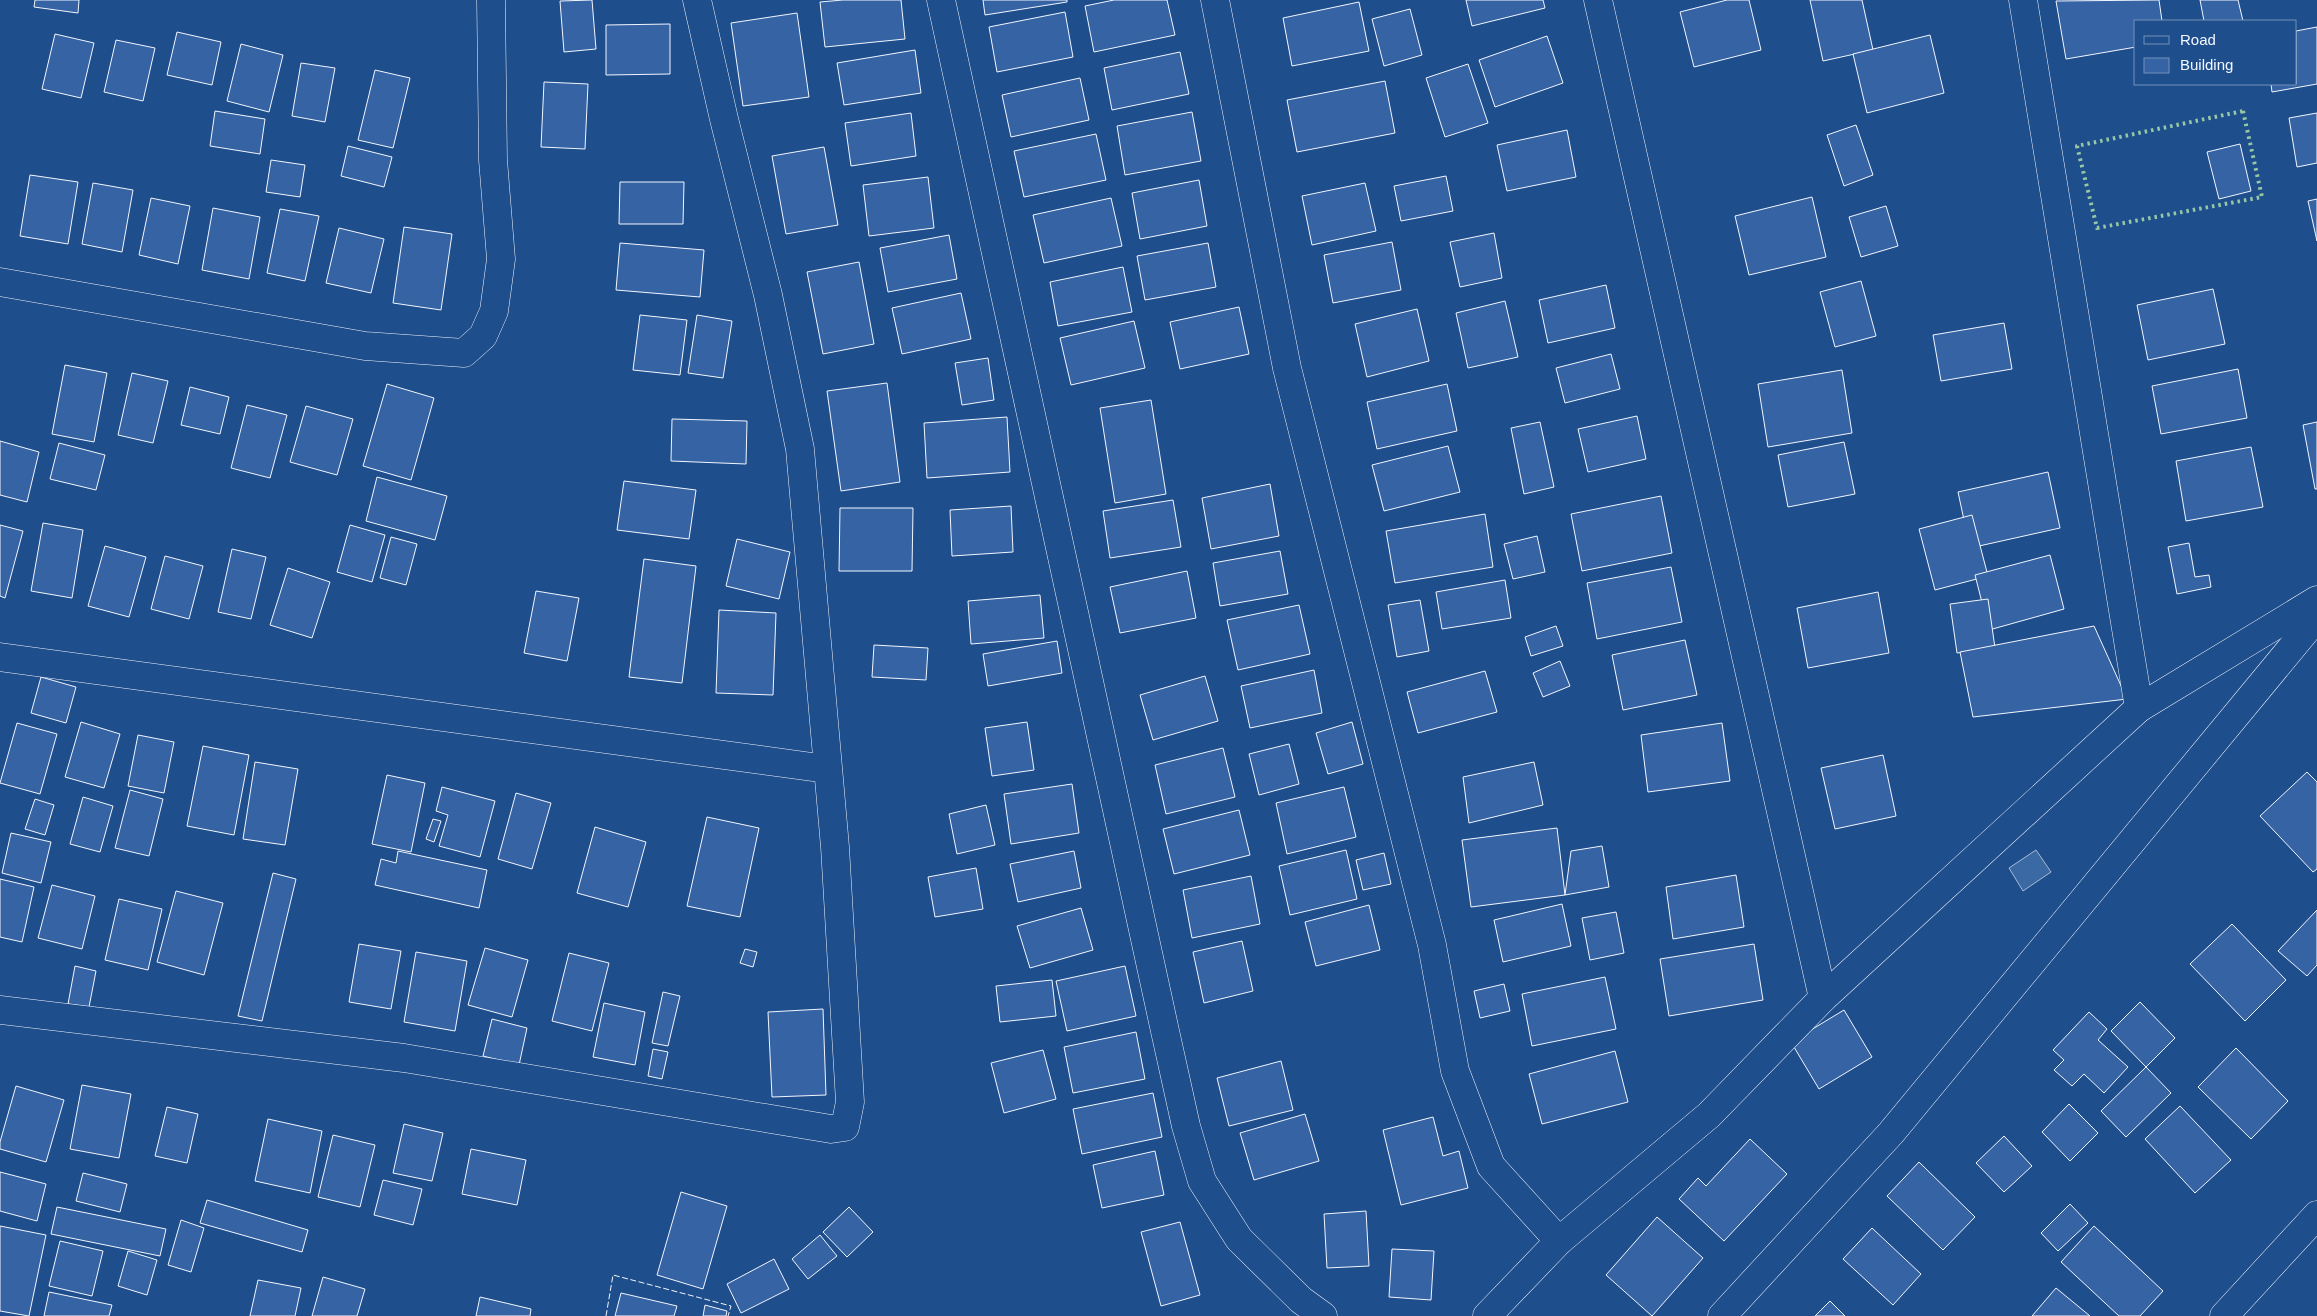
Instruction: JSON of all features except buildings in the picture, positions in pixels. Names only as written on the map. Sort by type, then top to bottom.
[{"type":"street","points":[[0,282],[365,346],[464,353],[483,336],[494,311],[501,259],[493,160],[491,0]]},
{"type":"street","points":[[0,1010],[404,1058],[831,1129],[845,1127],[850,1102],[835,847],[800,449],[768,295],[726,128],[697,0]]},
{"type":"street","points":[[940,0],[1186,1126],[1202,1181],[1239,1239],[1301,1300],[1323,1316]]},
{"type":"street","points":[[1215,0],[1287,368],[1432,945],[1456,1071],[1491,1166],[1558,1241]]},
{"type":"street","points":[[1598,0],[1823,998]]},
{"type":"street","points":[[2022,0],[2140,708]]},
{"type":"street","points":[[1487,1316],[1558,1241],[1709,1115],[1823,998],[2140,708],[2317,600]]},
{"type":"street","points":[[1722,1316],[1891,1133],[2317,617]]},
{"type":"street","points":[[0,658],[827,769]]},
{"type":"street","points":[[2224,1316],[2317,1215]]},
{"type":"water","points":[[2036,850],[2051,872],[2023,891],[2009,868]]},
{"type":"hedge","points":[[2243,111],[2262,197],[2097,228],[2077,146],[2243,111]]},
{"type":"fence","points":[[606,1316],[613,1275],[731,1306],[728,1316]]}]
